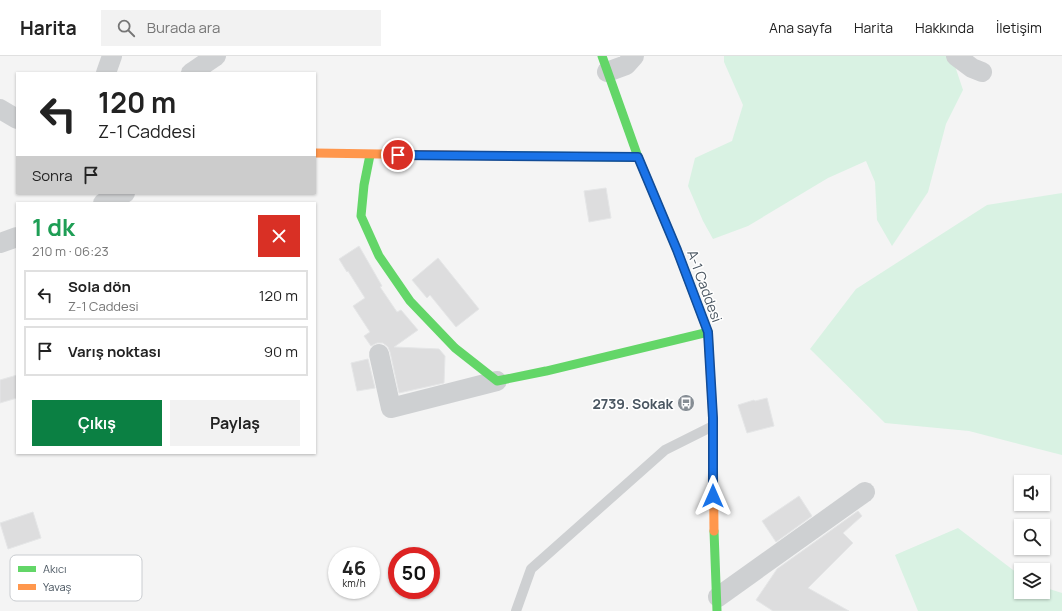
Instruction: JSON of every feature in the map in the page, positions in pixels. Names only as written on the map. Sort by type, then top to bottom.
[{"type":"street","points":[[106,72],[112,56]]},
{"type":"street","points":[[192,72],[216,56]]},
{"type":"street","points":[[605,64],[626,65],[634,56]]},
{"type":"street","points":[[956,56],[972,68],[982,72]]},
{"type":"street","name":"A-1 Caddesi","points":[[605,64],[638,157],[677,250],[708,332],[713,426],[713,496],[718,604]]},
{"type":"street","points":[[0,109],[16,118]]},
{"type":"street","points":[[316,153],[327,152],[370,155],[638,157]]},
{"type":"street","points":[[370,155],[364,185],[361,216],[379,256],[410,301],[454,348],[497,381]]},
{"type":"street","points":[[105,202],[123,194]]},
{"type":"street","points":[[0,243],[16,237]]},
{"type":"street","points":[[379,354],[391,408],[497,381],[546,371],[708,332]]},
{"type":"street","points":[[718,604],[865,492]]},
{"type":"lane","points":[[516,611],[531,570],[665,450],[713,426]]},
{"type":"green space","points":[[724,56],[950,56],[953,60],[963,90],[946,124],[928,192],[892,246],[877,220],[875,182],[866,161],[828,178],[748,226],[713,239],[703,221],[688,186],[695,158],[732,141],[743,105],[724,62]]},
{"type":"green space","points":[[1062,193],[1062,455],[969,431],[885,423],[810,349],[856,289],[987,205]]},
{"type":"green space","points":[[958,528],[1014,571],[1014,599],[1050,599],[1050,589],[1062,593],[1062,611],[918,611],[895,555]]},
{"type":"building","points":[[606,188],[611,218],[589,222],[584,191]]},
{"type":"building","points":[[359,246],[382,286],[380,287],[397,312],[401,310],[418,330],[394,347],[439,349],[445,356],[444,383],[399,393],[388,347],[383,343],[377,343],[371,346],[364,336],[370,332],[353,306],[365,298],[339,259]]},
{"type":"building","points":[[438,258],[479,309],[456,327],[430,295],[427,298],[412,280]]},
{"type":"building","points":[[368,359],[375,388],[357,391],[351,363]]},
{"type":"building","points":[[16,375],[16,398],[0,403],[0,380]]},
{"type":"building","points":[[767,398],[774,426],[747,433],[738,405]]},
{"type":"building","points":[[799,496],[812,516],[776,542],[762,521]]},
{"type":"building","points":[[858,511],[862,516],[843,533],[853,543],[808,588],[849,611],[773,611],[756,600],[777,569]]},
{"type":"building","points":[[33,512],[41,538],[8,549],[0,523]]},
{"type":"traffic: fast","points":[[602,56],[638,157],[677,250],[708,332],[709,350]]},
{"type":"traffic: fast","points":[[370,155],[364,185],[361,216],[379,256],[410,301],[455,348],[497,381],[546,371],[708,332]]},
{"type":"traffic: fast","points":[[514,156],[638,157]]},
{"type":"traffic: fast","points":[[714,531],[717,611]]},
{"type":"traffic: slow","points":[[316,153],[514,156]]},
{"type":"traffic: slow","points":[[709,350],[713,418],[714,531]]},
{"type":"place","name":"2739. Sokak","points":[[686,403]]},
{"type":"route","points":[[398,155],[638,157],[677,250],[708,332],[713,418],[713,496]]}]
